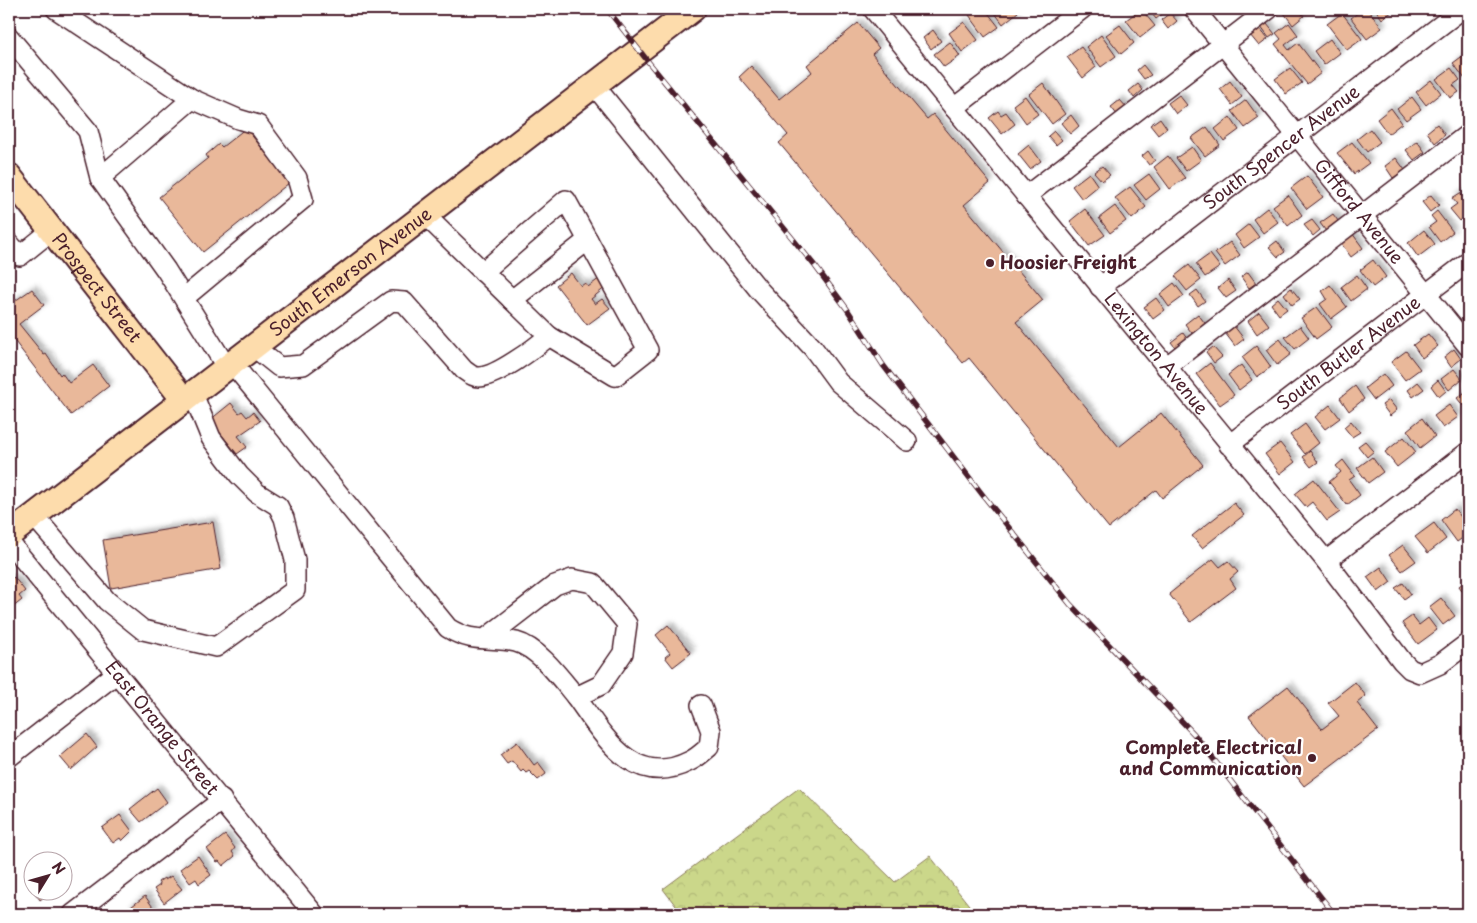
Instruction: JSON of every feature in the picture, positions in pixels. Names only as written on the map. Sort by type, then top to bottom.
[{"type":"main road","name":"South Emerson Avenue","points":[[9,535],[693,9]]},
{"type":"main road","name":"Prospect Street","points":[[10,182],[189,397]]},
{"type":"street","points":[[56,9],[192,99],[238,119],[258,125],[296,178],[303,199],[184,298]]},
{"type":"street","points":[[954,108],[1082,9]]},
{"type":"street","name":"Gifford Avenue","points":[[1194,9],[1468,346]]},
{"type":"street","points":[[1026,196],[1269,9]]},
{"type":"street","name":"South Spencer Avenue","points":[[1100,287],[1462,9]]},
{"type":"street","name":"Lexington Avenue","points":[[880,11],[954,108],[1326,561],[1410,670],[1420,673],[1440,664],[1468,643]]},
{"type":"street","points":[[9,37],[88,131],[100,178],[166,270],[230,365],[448,628],[460,635],[485,640],[516,642],[529,647],[576,697],[610,744],[630,760],[645,768],[666,769],[691,761],[709,748],[712,731],[700,705]]},
{"type":"street","points":[[594,85],[753,282],[813,348],[838,382],[906,441]]},
{"type":"street","points":[[100,178],[192,99]]},
{"type":"street","points":[[1166,367],[1252,298],[1363,216],[1468,134]]},
{"type":"street","points":[[425,215],[483,272],[549,336],[615,376],[648,350],[566,200],[483,272]]},
{"type":"street","points":[[9,243],[20,256],[50,230]]},
{"type":"street","points":[[512,300],[588,240]]},
{"type":"street","name":"South Butler Avenue","points":[[1229,445],[1468,262]]},
{"type":"street","points":[[254,347],[279,367],[302,365],[391,301],[404,302],[464,370],[476,377],[487,376],[524,355],[549,336]]},
{"type":"street","points":[[34,516],[107,601],[143,630],[216,647],[295,590],[294,560],[284,518],[278,506],[257,493],[239,475],[211,438],[189,397]]},
{"type":"street","points":[[1326,561],[1468,452]]},
{"type":"street","name":"East Orange Street","points":[[9,542],[314,914]]},
{"type":"street","points":[[485,640],[556,584],[572,579],[593,583],[627,624],[622,653],[600,685],[576,697]]},
{"type":"street","points":[[9,756],[117,673]]},
{"type":"street","points":[[73,914],[222,800]]},
{"type":"green space","points":[[799,788],[895,882],[930,856],[976,914],[682,914],[663,889]]},
{"type":"building","points":[[977,9],[985,9],[999,27],[985,37],[969,15]]},
{"type":"building","points":[[992,9],[1016,9],[1018,12],[1003,24]]},
{"type":"building","points":[[1141,9],[1155,26],[1140,38],[1126,20]]},
{"type":"building","points":[[1148,9],[1169,9],[1156,19]]},
{"type":"building","points":[[1290,9],[1298,9],[1304,16],[1293,25],[1284,13]]},
{"type":"building","points":[[1363,9],[1368,9],[1382,28],[1367,39],[1351,18]]},
{"type":"building","points":[[1375,9],[1396,9],[1382,19]]},
{"type":"building","points":[[1170,13],[1177,21],[1168,29],[1161,20]]},
{"type":"building","points":[[1342,13],[1362,39],[1347,50],[1327,24]]},
{"type":"building","points":[[1263,19],[1275,34],[1269,38],[1258,23]]},
{"type":"building","points":[[964,22],[978,40],[962,52],[949,33]]},
{"type":"building","points":[[858,23],[879,48],[872,54],[927,119],[933,114],[990,183],[964,205],[1043,300],[1016,322],[1119,447],[1161,413],[1203,465],[1162,498],[1156,490],[1109,528],[969,358],[963,363],[779,143],[788,135],[739,77],[751,66],[779,99],[812,72],[807,65]]},
{"type":"building","points":[[1289,23],[1298,35],[1285,45],[1289,50],[1298,43],[1321,73],[1307,84],[1275,44],[1281,39],[1276,33]]},
{"type":"building","points":[[1120,25],[1134,43],[1121,54],[1106,35]]},
{"type":"building","points":[[1259,28],[1268,39],[1259,46],[1250,35]]},
{"type":"building","points":[[933,30],[941,41],[931,49],[923,38]]},
{"type":"building","points":[[1101,35],[1116,56],[1101,67],[1086,47]]},
{"type":"building","points":[[1330,39],[1340,53],[1324,65],[1314,51]]},
{"type":"building","points":[[950,42],[960,56],[944,67],[934,54]]},
{"type":"building","points":[[1081,47],[1096,67],[1083,78],[1067,57]]},
{"type":"building","points":[[1468,52],[1468,77],[1465,79],[1453,63]]},
{"type":"building","points":[[1143,65],[1151,75],[1144,79],[1137,70]]},
{"type":"building","points":[[1290,68],[1302,83],[1286,94],[1275,79]]},
{"type":"building","points":[[1451,68],[1460,80],[1453,85],[1459,92],[1450,98],[1436,79]]},
{"type":"building","points":[[1431,80],[1441,93],[1426,105],[1416,92]]},
{"type":"building","points":[[1230,81],[1242,97],[1232,105],[1220,89]]},
{"type":"building","points":[[1043,83],[1065,114],[1052,124],[1029,94]]},
{"type":"building","points":[[1138,84],[1143,90],[1134,98],[1129,91]]},
{"type":"building","points":[[1179,95],[1187,105],[1176,114],[1168,103]]},
{"type":"building","points":[[1025,96],[1038,114],[1026,123],[1013,105]]},
{"type":"building","points":[[1412,97],[1421,109],[1406,120],[1397,109]]},
{"type":"building","points":[[1120,100],[1128,109],[1118,116],[1111,107]]},
{"type":"building","points":[[1246,100],[1259,118],[1245,128],[1232,111]]},
{"type":"building","points":[[1391,108],[1402,123],[1388,134],[1377,119]]},
{"type":"building","points":[[998,111],[1001,115],[1006,112],[1015,124],[1002,134],[989,118]]},
{"type":"building","points":[[1071,115],[1079,126],[1070,134],[1061,123]]},
{"type":"building","points":[[1230,117],[1239,130],[1224,141],[1215,129]]},
{"type":"building","points":[[1160,118],[1167,128],[1158,135],[1150,125]]},
{"type":"building","points":[[1437,124],[1445,135],[1435,143],[1427,132]]},
{"type":"building","points":[[1207,127],[1220,145],[1205,156],[1191,138]]},
{"type":"building","points":[[246,128],[289,183],[203,252],[159,197],[208,158],[206,155],[219,144],[222,147]]},
{"type":"building","points":[[1370,129],[1380,142],[1367,152],[1357,139]]},
{"type":"building","points":[[1054,131],[1062,140],[1056,145],[1048,136]]},
{"type":"building","points":[[1417,141],[1425,152],[1414,160],[1406,150]]},
{"type":"building","points":[[1352,142],[1369,163],[1354,174],[1337,153]]},
{"type":"building","points":[[1029,145],[1041,161],[1030,169],[1018,154]]},
{"type":"building","points":[[1192,147],[1201,160],[1186,171],[1176,158]]},
{"type":"building","points":[[1148,151],[1155,161],[1149,165],[1142,156]]},
{"type":"building","points":[[1168,156],[1185,178],[1170,189],[1154,167]]},
{"type":"building","points":[[1396,158],[1405,170],[1393,178],[1385,166]]},
{"type":"building","points":[[1102,166],[1110,175],[1102,181],[1094,172]]},
{"type":"building","points":[[1089,173],[1098,186],[1082,199],[1072,186]]},
{"type":"building","points":[[1149,174],[1160,189],[1146,200],[1134,185]]},
{"type":"building","points":[[1307,176],[1323,197],[1307,209],[1291,188]]},
{"type":"building","points":[[1130,187],[1146,207],[1132,219],[1115,198]]},
{"type":"building","points":[[1460,193],[1468,204],[1468,215],[1460,221],[1450,209],[1457,204],[1452,198]]},
{"type":"building","points":[[1288,195],[1302,215],[1288,226],[1273,206]]},
{"type":"building","points":[[1431,195],[1439,205],[1430,212],[1422,202]]},
{"type":"building","points":[[1115,206],[1126,221],[1110,233],[1099,218]]},
{"type":"building","points":[[1267,208],[1278,222],[1263,233],[1253,219]]},
{"type":"building","points":[[1085,209],[1105,235],[1089,246],[1070,221]]},
{"type":"building","points":[[1437,211],[1453,232],[1440,242],[1429,227],[1436,222],[1431,216]]},
{"type":"building","points":[[1333,214],[1341,225],[1328,234],[1320,223]]},
{"type":"building","points":[[1312,220],[1320,230],[1313,236],[1304,225]]},
{"type":"building","points":[[1249,224],[1259,237],[1244,248],[1235,235]]},
{"type":"building","points":[[1424,230],[1435,244],[1418,257],[1408,243]]},
{"type":"building","points":[[1352,233],[1363,248],[1351,257],[1340,242]]},
{"type":"building","points":[[1277,241],[1285,252],[1278,257],[1269,247]]},
{"type":"building","points":[[1230,242],[1240,255],[1225,266],[1215,253]]},
{"type":"building","points":[[1210,254],[1220,267],[1205,277],[1196,264]]},
{"type":"building","points":[[1373,260],[1386,277],[1373,287],[1360,270]]},
{"type":"building","points":[[1189,265],[1201,280],[1187,291],[1175,276]]},
{"type":"building","points":[[1248,272],[1256,283],[1249,288],[1241,277]]},
{"type":"building","points":[[571,273],[581,286],[585,283],[588,287],[600,278],[606,287],[591,299],[595,304],[602,299],[610,308],[587,325],[556,285]]},
{"type":"building","points":[[1357,275],[1367,289],[1351,301],[1341,287]]},
{"type":"building","points":[[1228,280],[1236,291],[1226,298],[1218,288]]},
{"type":"building","points":[[1174,283],[1184,296],[1169,307],[1160,294]]},
{"type":"building","points":[[1330,285],[1347,307],[1331,319],[1320,304],[1327,299],[1322,291]]},
{"type":"building","points":[[1291,288],[1300,299],[1292,305],[1284,294]]},
{"type":"building","points":[[32,289],[44,305],[19,324],[44,355],[46,354],[60,375],[62,373],[69,383],[93,365],[109,386],[71,415],[9,334],[9,305]]},
{"type":"building","points":[[1197,290],[1205,301],[1198,306],[1190,295]]},
{"type":"building","points":[[1156,298],[1165,310],[1153,319],[1144,307]]},
{"type":"building","points":[[1278,298],[1287,309],[1279,315],[1271,304]]},
{"type":"building","points":[[1317,307],[1332,327],[1316,339],[1301,318]]},
{"type":"building","points":[[1259,312],[1269,325],[1257,334],[1248,321]]},
{"type":"building","points":[[1198,314],[1207,326],[1194,336],[1185,324]]},
{"type":"building","points":[[1234,326],[1244,339],[1235,346],[1225,333]]},
{"type":"building","points":[[1300,326],[1309,338],[1295,349],[1285,337]]},
{"type":"building","points":[[1183,333],[1190,343],[1178,351],[1171,342]]},
{"type":"building","points":[[1428,334],[1438,346],[1422,358],[1413,345]]},
{"type":"building","points":[[1280,339],[1291,354],[1277,365],[1266,350]]},
{"type":"building","points":[[1256,346],[1271,367],[1257,377],[1242,357]]},
{"type":"building","points":[[1213,347],[1222,357],[1214,363],[1206,352]]},
{"type":"building","points":[[1454,349],[1461,359],[1451,367],[1444,357]]},
{"type":"building","points":[[1406,351],[1420,369],[1405,380],[1391,362]]},
{"type":"building","points":[[1210,363],[1234,395],[1220,405],[1196,374]]},
{"type":"building","points":[[1241,365],[1252,380],[1239,390],[1228,375]]},
{"type":"building","points":[[1454,369],[1462,379],[1449,390],[1441,379]]},
{"type":"building","points":[[1383,374],[1392,386],[1374,400],[1365,388]]},
{"type":"building","points":[[1438,380],[1446,391],[1439,397],[1431,386]]},
{"type":"building","points":[[1418,382],[1424,389],[1413,397],[1408,390]]},
{"type":"building","points":[[1355,386],[1364,399],[1349,411],[1340,398]]},
{"type":"building","points":[[1468,390],[1468,410],[1467,411],[1457,398]]},
{"type":"building","points":[[1389,400],[1397,410],[1390,416],[1382,405]]},
{"type":"building","points":[[231,403],[239,413],[242,411],[247,417],[253,412],[260,421],[238,436],[247,447],[237,454],[210,420]]},
{"type":"building","points":[[1330,405],[1340,418],[1325,429],[1315,417]]},
{"type":"building","points":[[1449,405],[1458,417],[1443,428],[1434,416]]},
{"type":"building","points":[[1422,418],[1435,436],[1420,448],[1407,430]]},
{"type":"building","points":[[1351,421],[1360,432],[1352,437],[1344,427]]},
{"type":"building","points":[[1305,424],[1319,443],[1305,454],[1290,435]]},
{"type":"building","points":[[1404,437],[1416,452],[1397,467],[1385,452]]},
{"type":"building","points":[[1365,441],[1374,451],[1367,457],[1358,446]]},
{"type":"building","points":[[1280,443],[1295,462],[1280,474],[1265,454]]},
{"type":"building","points":[[1310,451],[1318,462],[1311,467],[1303,457]]},
{"type":"building","points":[[1372,457],[1383,472],[1368,483],[1357,468]]},
{"type":"building","points":[[1343,460],[1355,476],[1349,480],[1360,495],[1347,505],[1329,482],[1341,472],[1336,466]]},
{"type":"building","points":[[1314,479],[1340,512],[1327,521],[1312,502],[1306,507],[1295,494]]},
{"type":"building","points":[[1234,503],[1244,515],[1202,548],[1192,536]]},
{"type":"building","points":[[1455,509],[1468,526],[1468,534],[1457,542],[1441,520]]},
{"type":"building","points":[[213,522],[221,569],[111,588],[103,540]]},
{"type":"building","points":[[1434,523],[1446,539],[1428,553],[1415,537]]},
{"type":"building","points":[[1403,545],[1416,561],[1402,571],[1389,555]]},
{"type":"building","points":[[1213,559],[1220,567],[1228,561],[1238,572],[1230,579],[1236,588],[1191,622],[1169,594]]},
{"type":"building","points":[[1381,567],[1391,582],[1378,592],[1367,577]]},
{"type":"building","points":[[9,577],[11,580],[14,577],[25,591],[19,596],[22,600],[12,608],[9,604]]},
{"type":"building","points":[[1468,579],[1468,599],[1459,586]]},
{"type":"building","points":[[1403,583],[1411,594],[1404,599],[1395,588]]},
{"type":"building","points":[[1441,598],[1455,616],[1443,625],[1429,607]]},
{"type":"building","points":[[1412,616],[1419,625],[1428,618],[1437,630],[1418,644],[1402,623]]},
{"type":"building","points":[[668,625],[691,653],[673,667],[665,657],[670,653],[656,635]]},
{"type":"building","name":"Complete Electrical and Communication","points":[[1355,682],[1366,696],[1357,703],[1378,730],[1304,786],[1249,716],[1288,686],[1322,729],[1339,716],[1328,703]]},
{"type":"building","points":[[87,734],[97,747],[71,770],[60,757]]},
{"type":"building","points":[[517,742],[534,765],[538,762],[544,770],[546,774],[538,780],[529,771],[526,773],[523,770],[521,772],[512,761],[507,764],[500,755]]},
{"type":"building","points":[[157,788],[167,802],[141,822],[130,809]]},
{"type":"building","points":[[120,815],[132,831],[122,841],[120,838],[113,843],[102,828]]},
{"type":"building","points":[[225,835],[235,848],[232,852],[235,856],[223,866],[219,861],[217,862],[207,849]]},
{"type":"building","points":[[198,856],[211,875],[199,884],[196,879],[190,883],[180,869]]},
{"type":"building","points":[[171,876],[182,889],[164,903],[154,889],[160,885],[158,882]]},
{"type":"building","points":[[145,896],[155,910],[150,914],[130,914],[127,910]]},
{"type":"railway","points":[[607,9],[815,266],[847,309],[883,365],[982,494],[1070,604],[1194,734],[1334,914]]},
{"type":"place","name":"Hoosier Freight","points":[[990,263]]},
{"type":"place","name":"Complete Electrical and Communication","points":[[1312,758]]}]
